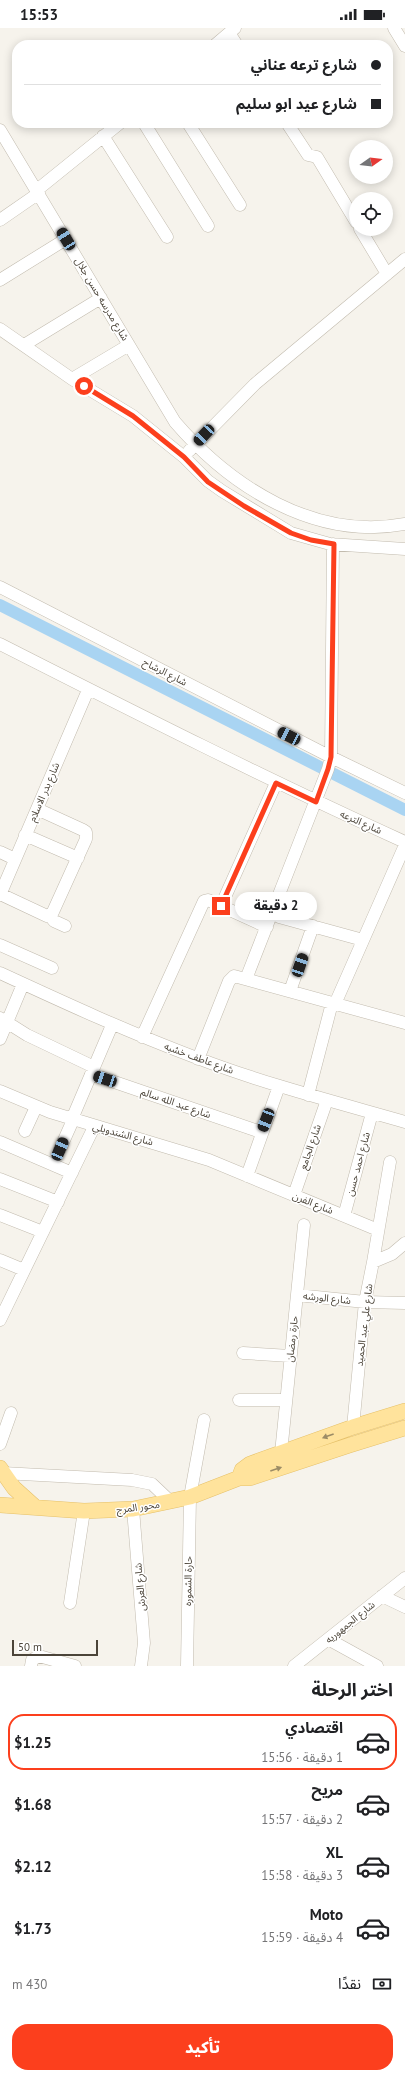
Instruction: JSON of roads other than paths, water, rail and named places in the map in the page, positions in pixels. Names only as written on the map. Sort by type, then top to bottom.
[{"type":"main road","name":"محور المرج","points":[[239,1478],[246,1466],[353,1427],[405,1411]]},
{"type":"main road","name":"محور المرج","points":[[0,1505],[34,1506],[84,1511],[133,1509],[171,1502],[190,1497],[239,1478],[250,1478],[405,1428]]},
{"type":"main road","points":[[2,1470],[14,1488],[34,1506]]},
{"type":"street","points":[[394,28],[405,46]]},
{"type":"street","points":[[221,40],[232,30],[235,40]]},
{"type":"street","points":[[0,220],[38,192],[113,128]]},
{"type":"street","points":[[147,128],[208,226]]},
{"type":"street","points":[[191,128],[240,205]]},
{"type":"street","points":[[290,128],[308,155],[317,157],[349,210]]},
{"type":"street","name":"شارع مدرسه حسن جلال","points":[[0,130],[175,422],[195,444],[252,491],[274,504],[299,514],[350,526],[376,527],[405,524]]},
{"type":"street","points":[[103,136],[167,237]]},
{"type":"street","points":[[364,236],[387,274]]},
{"type":"street","points":[[0,280],[66,239]]},
{"type":"street","points":[[184,457],[255,384],[405,259]]},
{"type":"street","points":[[24,345],[101,298]]},
{"type":"street","points":[[0,329],[72,379],[133,416],[184,457],[208,482],[263,518],[291,533],[311,540],[334,544],[405,549]]},
{"type":"street","points":[[72,379],[129,345]]},
{"type":"street","points":[[246,979],[330,763],[334,544]]},
{"type":"street","name":"شارع الرشاح","points":[[0,587],[330,763]]},
{"type":"street","points":[[0,644],[88,690],[316,802]]},
{"type":"street","name":"شارع بدر الاسلام","points":[[0,894],[88,690]]},
{"type":"street","points":[[330,763],[405,793]]},
{"type":"street","points":[[221,906],[276,783]]},
{"type":"street","name":"شارع الترعه","points":[[316,802],[405,842]]},
{"type":"street","points":[[37,809],[86,832],[86,839],[78,858],[54,912],[50,916]]},
{"type":"street","points":[[25,835],[78,858]]},
{"type":"street","points":[[308,1095],[333,1003],[405,845]]},
{"type":"street","points":[[0,852],[16,859]]},
{"type":"street","points":[[0,894],[50,916],[54,921],[65,926]]},
{"type":"street","points":[[142,1036],[204,901],[208,900],[267,927]]},
{"type":"street","points":[[279,917],[363,940]]},
{"type":"street","points":[[290,991],[313,926]]},
{"type":"street","points":[[0,945],[52,968]]},
{"type":"street","name":"شارع عاطف خشبه","points":[[0,974],[112,1025],[198,1059],[308,1095],[405,1122]]},
{"type":"street","points":[[198,1059],[230,978],[234,976],[405,1023]]},
{"type":"street","points":[[0,1039],[4,1020],[23,984]]},
{"type":"street","name":"شارع عبد الله سالم","points":[[4,1020],[32,1038],[93,1071],[261,1132]]},
{"type":"street","points":[[60,1149],[112,1025]]},
{"type":"street","points":[[247,1176],[261,1132],[279,1086]]},
{"type":"street","name":"شارع الشندويلي","points":[[0,1091],[36,1107],[73,1120],[190,1153],[247,1176]]},
{"type":"street","name":"شارع الجامع","points":[[294,1195],[327,1100]]},
{"type":"street","points":[[25,1131],[36,1107]]},
{"type":"street","name":"شارع احمد حسن","points":[[344,1216],[372,1113]]},
{"type":"street","points":[[0,1320],[4,1302],[24,1270],[94,1127]]},
{"type":"street","points":[[0,1142],[72,1173]]},
{"type":"street","name":"شارع علي عبد الحميد","points":[[353,1427],[364,1302],[373,1262],[390,1162]]},
{"type":"street","name":"شارع الفرن","points":[[247,1176],[378,1230]]},
{"type":"street","points":[[0,1178],[58,1202]]},
{"type":"street","points":[[0,1215],[43,1232]]},
{"type":"street","name":"حارة رمضان","points":[[281,1453],[304,1226]]},
{"type":"street","points":[[373,1262],[392,1254],[405,1243]]},
{"type":"street","points":[[0,1260],[24,1270]]},
{"type":"street","name":"شارع الورشه","points":[[297,1295],[364,1302],[405,1303]]},
{"type":"street","points":[[243,1353],[290,1356]]},
{"type":"street","points":[[239,1400],[286,1400]]},
{"type":"street","points":[[0,1444],[11,1413]]},
{"type":"street","name":"حارة الشموره","points":[[187,1666],[190,1497],[204,1420]]},
{"type":"street","points":[[2,1470],[132,1480],[152,1484],[171,1502]]},
{"type":"street","name":"شارع العرش","points":[[133,1509],[144,1643],[141,1666]]},
{"type":"street","points":[[70,1603],[84,1511]]},
{"type":"street","name":"شارع الجمهوريه","points":[[294,1666],[405,1578]]},
{"type":"street","points":[[382,1596],[405,1607]]},
{"type":"street","points":[[328,1639],[376,1666]]},
{"type":"street","points":[[31,1666],[32,1660],[39,1656],[74,1666]]},
{"type":"waterway","points":[[0,605],[405,810]]}]
